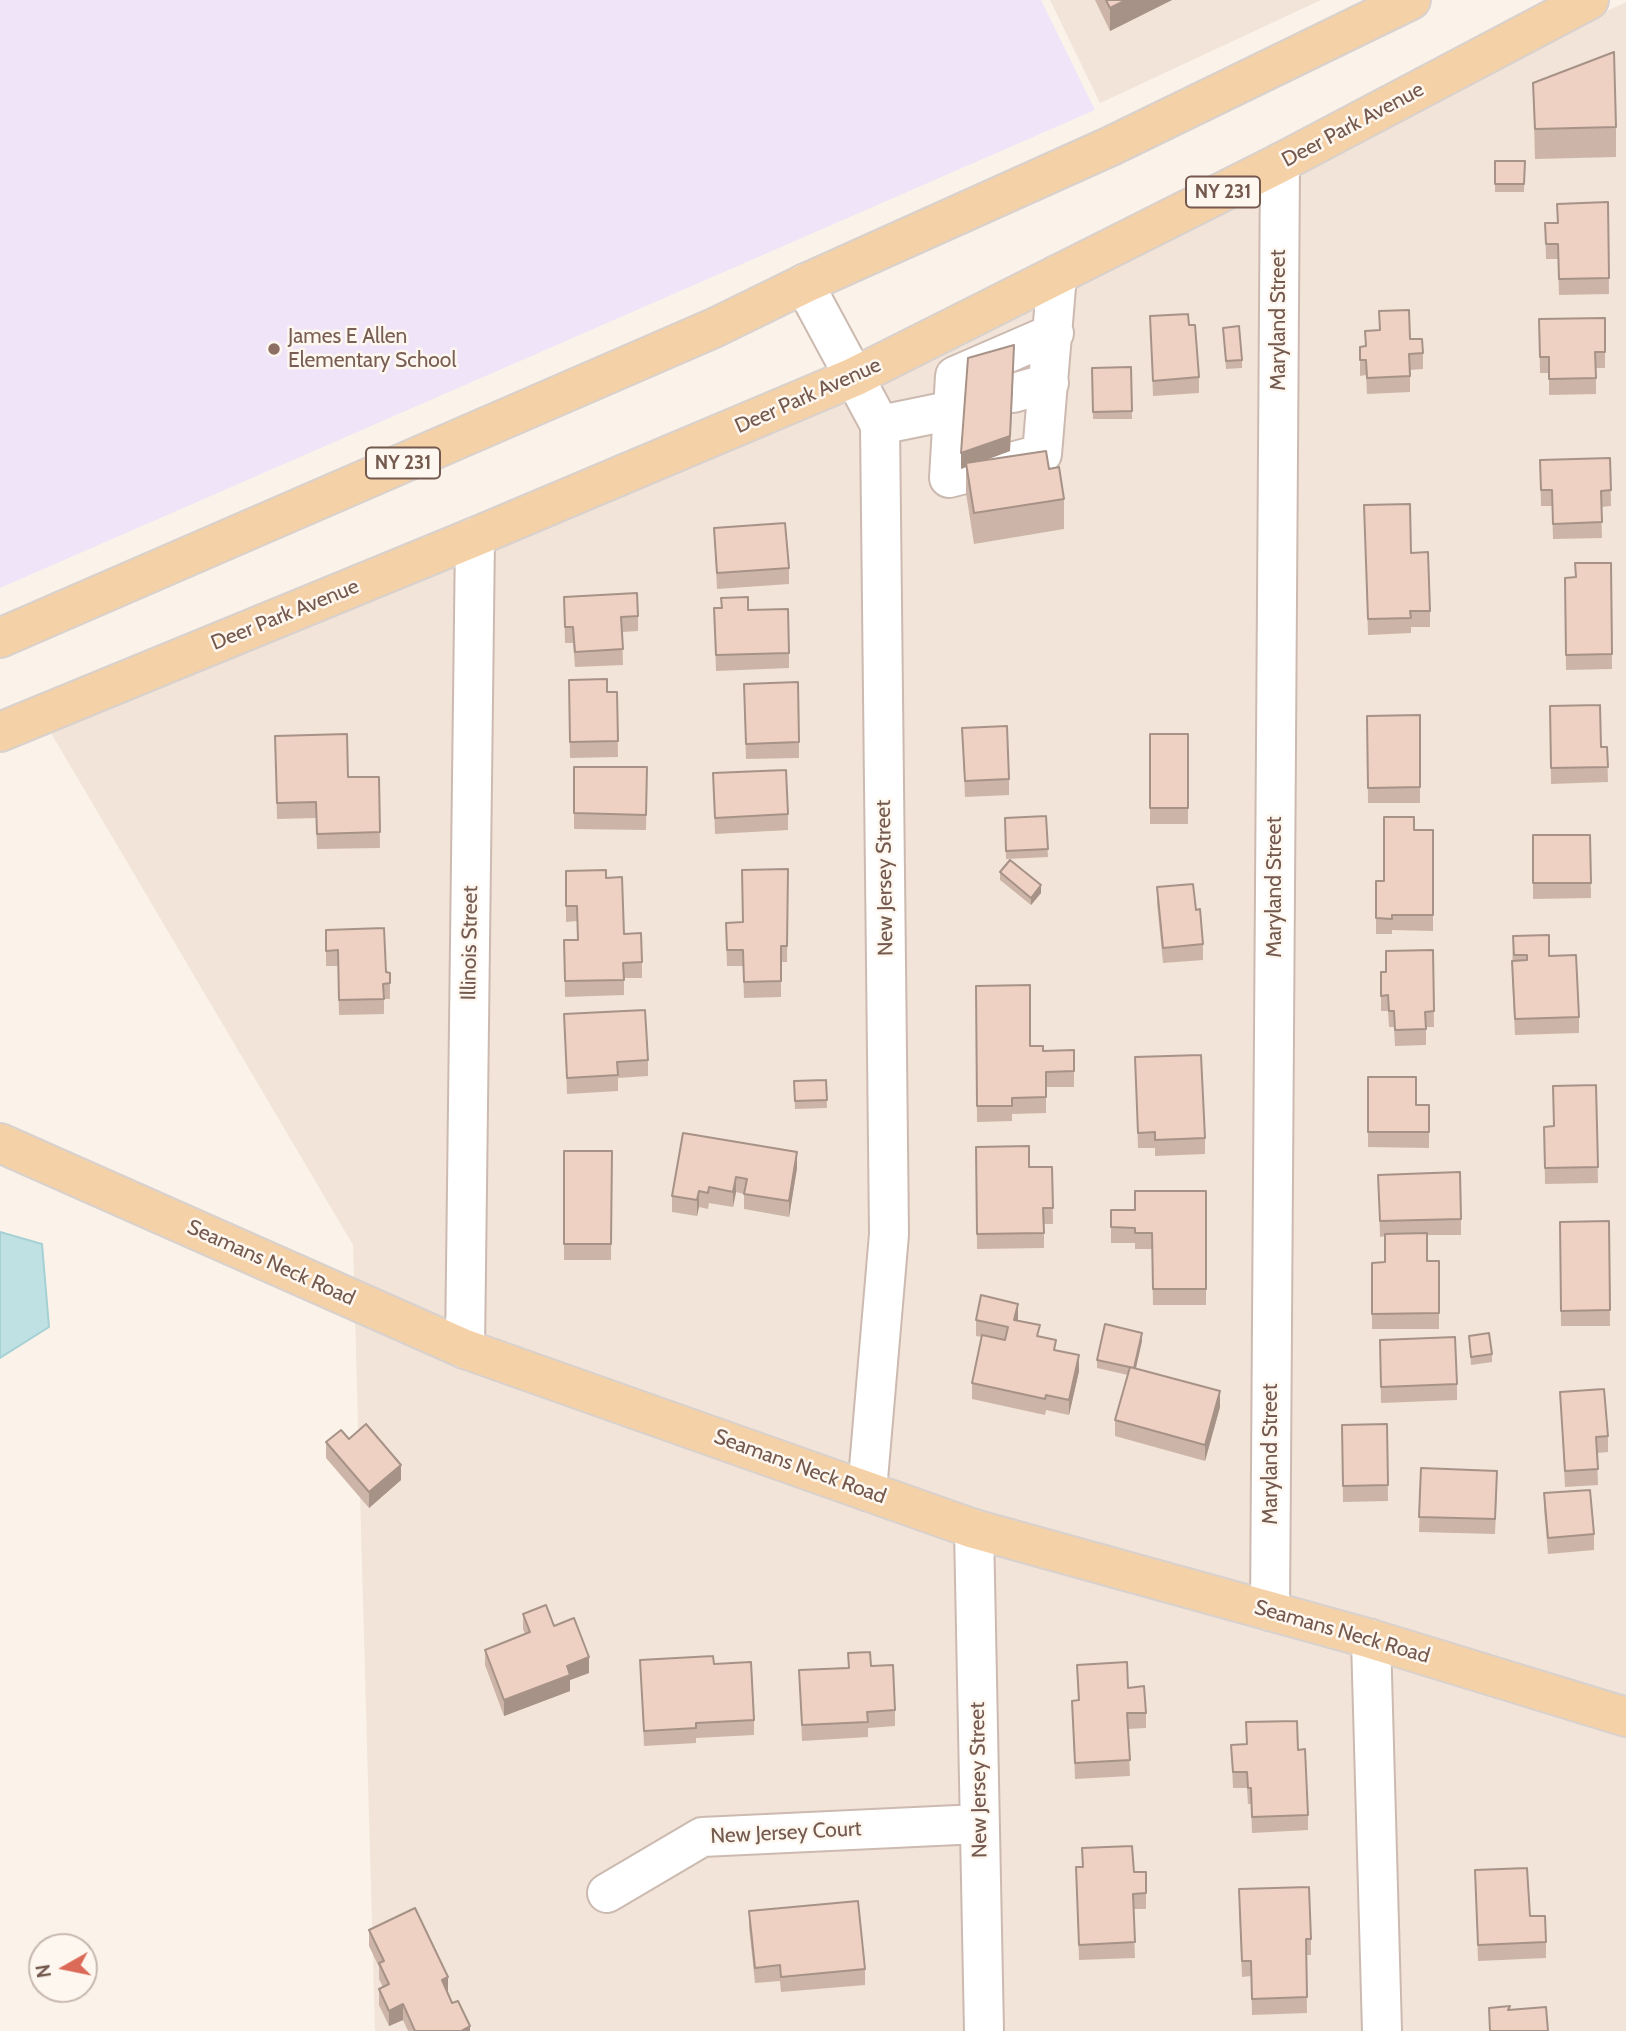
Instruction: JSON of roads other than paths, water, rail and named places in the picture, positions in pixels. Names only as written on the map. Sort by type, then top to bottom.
[{"type":"main road","name":"NY 231","points":[[0,638],[714,328],[804,284],[1111,146],[1411,0]]},
{"type":"main road","name":"Deer Park Avenue","points":[[0,732],[475,537],[854,377],[1280,163],[1589,0]]},
{"type":"main road","name":"Seamans Neck Road","points":[[0,1143],[466,1349],[974,1529],[1371,1639],[1626,1717]]},
{"type":"street","name":"Maryland Street","points":[[1270,1611],[1280,163]]},
{"type":"street","points":[[933,337],[958,398],[949,478],[1042,454],[1057,275]]},
{"type":"street","name":"New Jersey Street","points":[[804,284],[880,425],[889,1234],[867,1491]]},
{"type":"street","points":[[880,425],[958,398],[1054,333]]},
{"type":"street","points":[[1013,393],[1049,383]]},
{"type":"street","name":"Illinois Street","points":[[466,1349],[475,537]]},
{"type":"street","name":"New Jersey Street","points":[[974,1529],[984,2031]]},
{"type":"street","points":[[1371,1639],[1382,2031]]},
{"type":"street","name":"New Jersey Court","points":[[607,1893],[702,1837],[979,1824]]},
{"type":"water","points":[[0,1232],[42,1244],[49,1327],[0,1358]]},
{"type":"place","name":"James E Allen Elementary School","points":[[274,349]]}]
